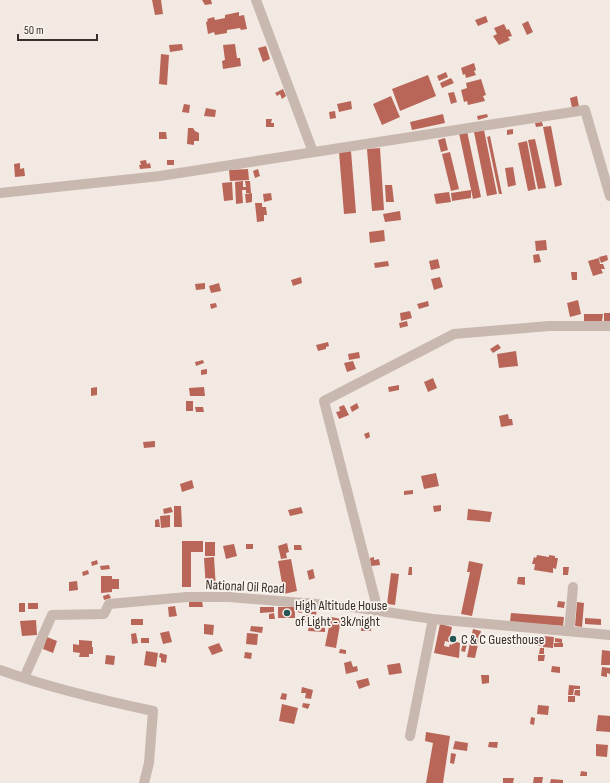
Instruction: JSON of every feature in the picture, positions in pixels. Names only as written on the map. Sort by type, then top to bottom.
[{"type":"street","points":[[256,0],[313,152]]},
{"type":"street","points":[[0,193],[160,176],[585,110],[610,196]]},
{"type":"street","points":[[378,611],[324,401],[454,334],[549,326],[610,326]]},
{"type":"street","points":[[569,631],[573,587]]},
{"type":"street","name":"National Oil Road","points":[[24,678],[52,615],[104,614],[109,604],[187,597],[229,597],[353,607],[433,619],[610,635]]},
{"type":"street","points":[[410,736],[433,619]]},
{"type":"street","points":[[0,670],[96,699],[153,711],[149,762],[144,783]]},
{"type":"building","points":[[152,0],[161,0],[163,14],[155,15]]},
{"type":"building","points":[[202,0],[211,0],[212,4],[205,5]]},
{"type":"building","points":[[239,12],[239,16],[244,15],[247,29],[241,30],[240,28],[227,30],[227,33],[215,35],[214,32],[208,34],[207,19],[214,17],[215,20],[225,18],[225,15]]},
{"type":"building","points":[[486,16],[488,22],[478,26],[475,20]]},
{"type":"building","points":[[528,21],[533,32],[527,35],[522,24]]},
{"type":"building","points":[[504,24],[507,30],[509,29],[512,36],[508,37],[510,40],[499,45],[493,36],[497,34],[494,28]]},
{"type":"building","points":[[182,44],[183,50],[170,52],[169,45]]},
{"type":"building","points":[[235,44],[237,58],[240,58],[241,66],[223,69],[222,61],[225,60],[223,45]]},
{"type":"building","points":[[266,46],[270,59],[263,62],[258,48]]},
{"type":"building","points":[[161,54],[169,55],[167,85],[159,84]]},
{"type":"building","points":[[474,63],[476,70],[474,71],[476,75],[466,78],[465,74],[463,75],[461,68]]},
{"type":"building","points":[[446,72],[448,77],[439,81],[437,76]]},
{"type":"building","points":[[428,75],[436,96],[400,111],[392,89]]},
{"type":"building","points":[[451,78],[454,83],[442,88],[440,83]]},
{"type":"building","points":[[481,79],[486,95],[483,96],[485,101],[468,105],[467,101],[464,102],[461,90],[467,88],[466,83]]},
{"type":"building","points":[[283,89],[286,96],[282,99],[280,94],[277,96],[275,93]]},
{"type":"building","points":[[454,92],[457,102],[451,104],[448,93]]},
{"type":"building","points":[[391,96],[400,117],[382,125],[373,104]]},
{"type":"building","points":[[577,96],[579,107],[572,108],[570,98]]},
{"type":"building","points":[[351,101],[352,109],[339,112],[337,104]]},
{"type":"building","points":[[184,104],[190,105],[189,113],[182,112]]},
{"type":"building","points":[[206,108],[216,110],[215,117],[204,116]]},
{"type":"building","points":[[335,111],[336,118],[330,119],[329,112]]},
{"type":"building","points":[[443,114],[445,123],[412,130],[410,122]]},
{"type":"building","points":[[487,114],[488,117],[478,120],[477,116]]},
{"type":"building","points":[[266,119],[272,119],[271,123],[274,123],[274,127],[266,127]]},
{"type":"building","points":[[542,122],[543,126],[536,127],[535,123]]},
{"type":"building","points":[[551,126],[562,185],[555,187],[543,127]]},
{"type":"building","points":[[188,128],[193,128],[199,133],[199,141],[194,141],[194,145],[187,144]]},
{"type":"building","points":[[513,129],[513,134],[507,135],[507,130]]},
{"type":"building","points":[[484,130],[497,194],[487,196],[474,132]]},
{"type":"building","points":[[467,131],[481,197],[473,199],[459,133]]},
{"type":"building","points":[[159,132],[166,132],[167,139],[159,139]]},
{"type":"building","points":[[490,136],[502,194],[499,194],[487,137]]},
{"type":"building","points":[[445,138],[448,150],[441,152],[438,140]]},
{"type":"building","points":[[535,139],[546,188],[538,189],[528,140]]},
{"type":"building","points":[[527,141],[536,189],[528,191],[518,143]]},
{"type":"building","points":[[380,148],[384,210],[372,211],[367,149]]},
{"type":"building","points":[[351,151],[356,213],[344,214],[339,152]]},
{"type":"building","points":[[450,152],[459,189],[451,191],[442,154]]},
{"type":"building","points":[[146,160],[147,164],[150,163],[151,168],[140,169],[140,161]]},
{"type":"building","points":[[167,160],[174,160],[174,165],[167,165]]},
{"type":"building","points":[[20,163],[20,169],[24,168],[25,176],[15,177],[14,164]]},
{"type":"building","points":[[513,167],[516,185],[508,187],[505,168]]},
{"type":"building","points":[[248,169],[249,180],[230,181],[229,170]]},
{"type":"building","points":[[258,169],[260,176],[255,178],[253,171]]},
{"type":"building","points":[[243,181],[243,187],[246,187],[245,181],[250,181],[251,193],[246,193],[246,190],[242,190],[243,203],[236,204],[235,182]]},
{"type":"building","points":[[232,182],[233,200],[224,201],[222,183]]},
{"type":"building","points":[[385,185],[392,185],[394,202],[386,202]]},
{"type":"building","points":[[471,190],[471,198],[452,201],[451,193]]},
{"type":"building","points":[[449,192],[451,202],[436,204],[434,194]]},
{"type":"building","points":[[252,193],[252,202],[246,203],[245,194]]},
{"type":"building","points":[[271,193],[272,200],[264,202],[263,194]]},
{"type":"building","points":[[255,203],[262,203],[262,207],[266,207],[267,215],[264,215],[264,221],[257,222]]},
{"type":"building","points":[[400,211],[401,220],[385,222],[383,214]]},
{"type":"building","points":[[384,230],[385,241],[370,243],[369,232]]},
{"type":"building","points":[[546,240],[547,250],[536,251],[535,241]]},
{"type":"building","points":[[539,254],[541,262],[534,263],[533,255]]},
{"type":"building","points":[[607,255],[608,260],[601,263],[599,257]]},
{"type":"building","points":[[599,258],[600,264],[603,264],[605,269],[601,269],[603,273],[593,276],[588,261]]},
{"type":"building","points":[[438,259],[440,268],[431,270],[429,261]]},
{"type":"building","points":[[388,261],[389,266],[375,268],[374,263]]},
{"type":"building","points":[[571,272],[577,272],[577,280],[572,280]]},
{"type":"building","points":[[301,277],[302,283],[293,286],[291,280]]},
{"type":"building","points":[[440,277],[443,287],[434,290],[431,279]]},
{"type":"building","points":[[205,283],[205,289],[196,290],[195,284]]},
{"type":"building","points":[[219,283],[221,291],[211,293],[209,286]]},
{"type":"building","points":[[578,300],[581,314],[570,317],[567,303]]},
{"type":"building","points":[[428,301],[429,306],[419,309],[417,304]]},
{"type":"building","points":[[216,303],[217,307],[211,309],[210,304]]},
{"type":"building","points":[[410,311],[412,318],[401,321],[400,313]]},
{"type":"building","points":[[604,313],[610,313],[610,322],[604,322]]},
{"type":"building","points":[[584,314],[603,314],[602,321],[584,321]]},
{"type":"building","points":[[407,321],[408,326],[400,328],[399,323]]},
{"type":"building","points":[[328,342],[329,346],[326,347],[326,349],[318,351],[316,345]]},
{"type":"building","points":[[498,344],[501,348],[493,353],[490,349]]},
{"type":"building","points":[[516,351],[518,366],[499,368],[497,354]]},
{"type":"building","points":[[359,352],[360,358],[349,360],[348,354]]},
{"type":"building","points":[[203,360],[204,363],[196,366],[195,362]]},
{"type":"building","points":[[353,361],[356,369],[347,372],[344,363]]},
{"type":"building","points":[[207,369],[207,374],[201,375],[201,370]]},
{"type":"building","points":[[433,378],[437,388],[428,392],[424,382]]},
{"type":"building","points":[[399,385],[399,390],[389,392],[388,387]]},
{"type":"building","points":[[97,387],[97,395],[91,396],[91,388]]},
{"type":"building","points":[[204,387],[205,396],[190,396],[189,388]]},
{"type":"building","points":[[186,401],[193,401],[193,411],[186,411]]},
{"type":"building","points":[[357,403],[359,408],[352,412],[350,407]]},
{"type":"building","points":[[344,405],[349,415],[339,419],[336,412],[340,411],[339,407]]},
{"type":"building","points":[[195,407],[203,407],[204,412],[196,412]]},
{"type":"building","points":[[508,414],[509,419],[512,419],[513,425],[501,427],[499,416]]},
{"type":"building","points":[[369,432],[370,437],[366,439],[364,434]]},
{"type":"building","points":[[155,441],[155,447],[144,448],[143,442]]},
{"type":"building","points":[[436,473],[439,486],[424,489],[421,476]]},
{"type":"building","points":[[192,480],[194,488],[182,492],[180,484]]},
{"type":"building","points":[[413,490],[413,494],[404,495],[404,491]]},
{"type":"building","points":[[441,505],[441,511],[434,512],[433,506]]},
{"type":"building","points":[[174,506],[181,506],[182,527],[174,527]]},
{"type":"building","points":[[171,507],[173,512],[164,514],[163,509]]},
{"type":"building","points":[[301,507],[303,513],[290,516],[288,510]]},
{"type":"building","points":[[468,509],[492,512],[490,522],[467,520]]},
{"type":"building","points":[[170,515],[170,527],[161,528],[160,516]]},
{"type":"building","points":[[159,519],[160,527],[155,527],[155,520]]},
{"type":"building","points":[[182,541],[203,541],[203,552],[191,552],[191,587],[182,587]]},
{"type":"building","points":[[205,542],[215,542],[215,556],[205,556]]},
{"type":"building","points":[[287,543],[289,552],[286,553],[287,558],[281,559],[278,546]]},
{"type":"building","points":[[234,544],[237,556],[226,559],[223,546]]},
{"type":"building","points":[[246,544],[253,544],[253,549],[246,549]]},
{"type":"building","points":[[294,545],[301,545],[302,550],[294,550]]},
{"type":"building","points":[[537,555],[549,557],[549,555],[558,558],[556,569],[553,568],[553,573],[534,570],[535,564],[532,564],[534,557],[536,558]]},
{"type":"building","points":[[214,557],[216,589],[206,589],[204,558]]},
{"type":"building","points":[[374,557],[374,560],[379,559],[380,565],[371,566],[370,558]]},
{"type":"building","points":[[291,559],[297,591],[284,594],[278,561]]},
{"type":"building","points":[[97,560],[98,564],[92,566],[91,562]]},
{"type":"building","points":[[469,561],[483,564],[472,616],[461,614],[470,572],[467,572]]},
{"type":"building","points":[[109,565],[110,569],[101,570],[100,566]]},
{"type":"building","points":[[409,567],[412,567],[412,575],[408,575]]},
{"type":"building","points":[[563,567],[569,567],[568,575],[563,575]]},
{"type":"building","points":[[313,569],[315,578],[309,580],[307,571]]},
{"type":"building","points":[[88,570],[89,574],[83,576],[82,572]]},
{"type":"building","points":[[391,573],[399,574],[395,605],[387,604]]},
{"type":"building","points":[[101,576],[112,576],[112,579],[119,579],[119,589],[112,589],[112,592],[101,593]]},
{"type":"building","points":[[518,577],[525,577],[525,585],[517,584]]},
{"type":"building","points":[[77,581],[78,590],[69,591],[69,582]]},
{"type":"building","points":[[246,585],[254,585],[254,590],[246,590]]},
{"type":"building","points":[[109,594],[111,598],[104,600],[103,596]]},
{"type":"building","points":[[189,601],[202,601],[203,607],[189,607]]},
{"type":"building","points":[[558,601],[565,602],[564,608],[557,607]]},
{"type":"building","points":[[577,602],[584,603],[582,627],[575,626]]},
{"type":"building","points":[[19,603],[25,603],[25,612],[19,612]]},
{"type":"building","points":[[28,603],[38,603],[38,609],[28,609]]},
{"type":"building","points":[[175,606],[177,616],[169,617],[168,607]]},
{"type":"building","points":[[260,607],[274,607],[274,612],[260,613]]},
{"type":"building","name":"High Altitude House of Light - 3k/night","points":[[278,607],[295,607],[295,618],[278,618]]},
{"type":"building","points":[[298,607],[303,608],[302,613],[297,612]]},
{"type":"building","points":[[305,608],[317,609],[316,615],[304,613]]},
{"type":"building","points":[[274,613],[275,619],[269,619],[269,614]]},
{"type":"building","points":[[511,613],[564,617],[563,626],[510,622]]},
{"type":"building","points":[[304,614],[309,615],[308,623],[302,621]]},
{"type":"building","points":[[331,617],[341,619],[336,648],[325,646]]},
{"type":"building","points":[[362,618],[372,619],[371,631],[361,631]]},
{"type":"building","points":[[585,618],[601,619],[601,625],[585,624]]},
{"type":"building","points":[[131,619],[143,619],[143,625],[131,625]]},
{"type":"building","points":[[36,620],[37,635],[22,636],[20,621]]},
{"type":"building","points":[[317,621],[325,621],[325,632],[308,631],[309,625],[316,625]]},
{"type":"building","points":[[204,624],[214,625],[213,635],[204,634]]},
{"type":"building","points":[[440,624],[452,627],[449,642],[445,641],[444,646],[449,647],[450,644],[452,645],[453,641],[460,643],[459,658],[434,653]]},
{"type":"building","points":[[251,626],[263,627],[262,633],[250,631]]},
{"type":"building","points":[[473,629],[481,631],[475,658],[467,657]]},
{"type":"building","points":[[169,631],[172,642],[163,644],[160,633]]},
{"type":"building","points":[[136,633],[138,643],[132,644],[131,634]]},
{"type":"building","points":[[247,633],[258,634],[257,645],[246,644]]},
{"type":"building","points":[[537,636],[543,636],[542,646],[536,645]]},
{"type":"building","points":[[543,636],[554,637],[553,648],[543,647]]},
{"type":"building","points":[[47,637],[57,641],[53,653],[43,649]]},
{"type":"building","points":[[141,638],[149,638],[149,643],[141,643]]},
{"type":"building","points":[[555,638],[562,639],[562,643],[555,642]]},
{"type":"building","points":[[79,640],[92,641],[93,654],[89,654],[89,657],[79,657],[80,653],[73,652],[73,644],[79,645]]},
{"type":"building","points":[[219,643],[223,651],[212,655],[208,647]]},
{"type":"building","points":[[463,643],[467,644],[465,652],[461,651]]},
{"type":"building","points":[[554,643],[563,643],[563,647],[554,647]]},
{"type":"building","points":[[540,648],[544,648],[544,654],[539,654]]},
{"type":"building","points":[[340,649],[346,650],[346,654],[339,653]]},
{"type":"building","points":[[602,650],[610,651],[610,665],[601,665]]},
{"type":"building","points":[[146,651],[158,653],[156,667],[144,665]]},
{"type":"building","points":[[245,652],[252,653],[251,659],[244,658]]},
{"type":"building","points":[[160,653],[167,655],[166,663],[161,662],[161,658],[159,657]]},
{"type":"building","points":[[106,655],[115,656],[114,665],[105,664]]},
{"type":"building","points":[[538,655],[545,655],[544,661],[538,661]]},
{"type":"building","points":[[351,661],[353,667],[357,666],[358,671],[346,674],[344,663]]},
{"type":"building","points":[[400,663],[402,673],[389,675],[387,665]]},
{"type":"building","points":[[552,666],[560,667],[560,673],[551,672]]},
{"type":"building","points":[[602,667],[610,668],[610,674],[607,673],[607,677],[601,676]]},
{"type":"building","points":[[481,675],[489,675],[489,683],[482,684]]},
{"type":"building","points":[[368,678],[370,685],[359,689],[356,681]]},
{"type":"building","points":[[569,685],[580,686],[580,689],[574,689],[573,695],[568,695]]},
{"type":"building","points":[[302,687],[313,690],[311,699],[305,698],[306,693],[301,693]]},
{"type":"building","points":[[575,690],[580,690],[580,696],[574,695]]},
{"type":"building","points":[[282,693],[287,694],[286,700],[280,699]]},
{"type":"building","points":[[568,696],[575,696],[575,702],[568,702]]},
{"type":"building","points":[[303,703],[310,704],[308,709],[302,707]]},
{"type":"building","points":[[282,704],[298,708],[294,724],[279,721]]},
{"type":"building","points":[[538,705],[549,706],[548,715],[537,714]]},
{"type":"building","points":[[598,715],[610,716],[610,732],[596,731]]},
{"type":"building","points":[[531,717],[535,718],[534,725],[530,724]]},
{"type":"building","points":[[426,732],[450,736],[443,783],[426,783],[433,743],[425,741]]},
{"type":"building","points":[[455,741],[468,743],[467,751],[453,749]]},
{"type":"building","points":[[489,742],[498,742],[497,748],[488,747]]},
{"type":"building","points":[[596,744],[608,745],[607,757],[596,756]]},
{"type":"building","points":[[451,753],[456,754],[454,764],[450,763]]},
{"type":"building","points":[[581,771],[587,772],[587,776],[580,776]]},
{"type":"building","points":[[534,777],[543,777],[542,783],[533,783]]},
{"type":"building","points":[[503,778],[514,778],[513,783],[503,783]]},
{"type":"building","points":[[551,779],[563,780],[563,783],[550,783]]},
{"type":"place","name":"High Altitude House of Light - 3k/night","points":[[287,613]]},
{"type":"place","name":"C & C Guesthouse","points":[[453,639]]}]
